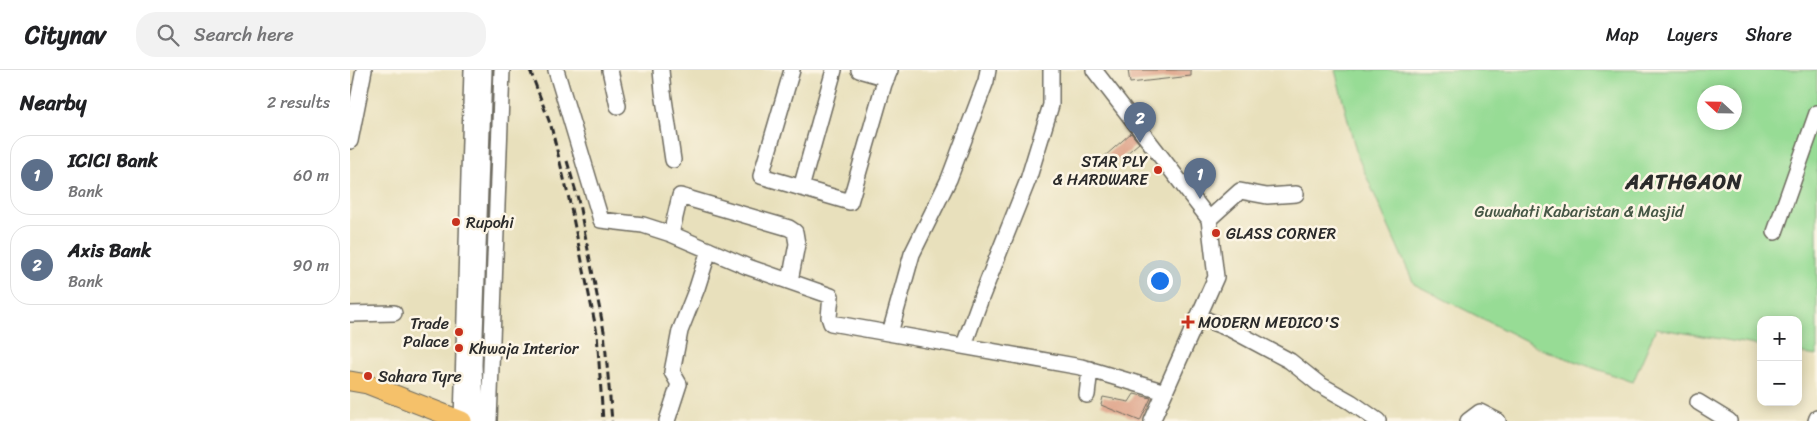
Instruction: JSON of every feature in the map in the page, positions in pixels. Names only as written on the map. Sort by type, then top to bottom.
[{"type":"main road","points":[[350,382],[367,384],[462,421]]},
{"type":"street","points":[[350,141],[364,70]]},
{"type":"street","points":[[462,421],[472,70]]},
{"type":"street","points":[[476,421],[474,365],[484,70]]},
{"type":"street","points":[[490,421],[502,70]]},
{"type":"street","points":[[556,70],[601,220],[643,225],[671,234],[748,267],[831,296],[829,316],[831,323],[1090,369],[1165,392]]},
{"type":"street","points":[[610,70],[618,106]]},
{"type":"street","points":[[661,70],[662,92],[673,160]]},
{"type":"street","points":[[792,70],[761,176],[850,202],[889,74],[859,70]]},
{"type":"street","points":[[801,188],[834,70]]},
{"type":"street","points":[[890,333],[912,254],[949,180],[986,81],[988,70]]},
{"type":"street","points":[[964,346],[1028,180],[1051,104],[1051,70]]},
{"type":"street","points":[[1094,70],[1209,219],[1216,277],[1154,420]]},
{"type":"street","points":[[1775,232],[1817,113]]},
{"type":"street","points":[[1209,219],[1240,192],[1267,196],[1296,194]]},
{"type":"street","points":[[671,234],[680,196],[789,228],[795,232],[797,244],[790,281]]},
{"type":"street","points":[[667,421],[679,384],[672,372],[680,331],[697,288],[709,250]]},
{"type":"street","points":[[350,314],[394,313]]},
{"type":"street","points":[[1198,317],[1230,329],[1290,361],[1319,384],[1351,402],[1378,421]]},
{"type":"street","points":[[1088,395],[1090,369]]},
{"type":"street","points":[[1698,402],[1729,421]]},
{"type":"street","points":[[1468,421],[1480,412],[1498,421]]},
{"type":"green space","name":"Guwahati Kabaristan & Masjid","points":[[1335,70],[1817,70],[1817,356],[1802,354],[1802,316],[1757,316],[1757,345],[1656,328],[1633,382],[1546,351],[1414,284],[1357,155]]},
{"type":"building","points":[[1128,70],[1191,70],[1191,76],[1130,83]]},
{"type":"building","points":[[1131,133],[1139,143],[1113,165],[1105,156]]},
{"type":"building","points":[[1134,394],[1151,398],[1140,421],[1101,405],[1103,397],[1129,402]]},
{"type":"railway","points":[[530,70],[551,126],[569,199],[597,333],[603,421]]},
{"type":"railway","points":[[567,161],[578,199],[604,331],[612,421]]},
{"type":"place","name":"Axis Bank","points":[[1140,143]]},
{"type":"place","name":"STAR PLY & HARDWARE","points":[[1158,170]]},
{"type":"place","name":"ICICI Bank","points":[[1200,199]]},
{"type":"place","name":"Rupohi","points":[[456,222]]},
{"type":"place","name":"GLASS CORNER","points":[[1216,233]]},
{"type":"place","name":"MODERN MEDICO'S","points":[[1188,322]]},
{"type":"place","name":"Trade Palace","points":[[459,332]]},
{"type":"place","name":"Khwaja Interior","points":[[459,348]]},
{"type":"place","name":"Sahara Tyre","points":[[368,376]]},
{"type":"district","name":"AATHGAON","points":[[1684,182]]}]
